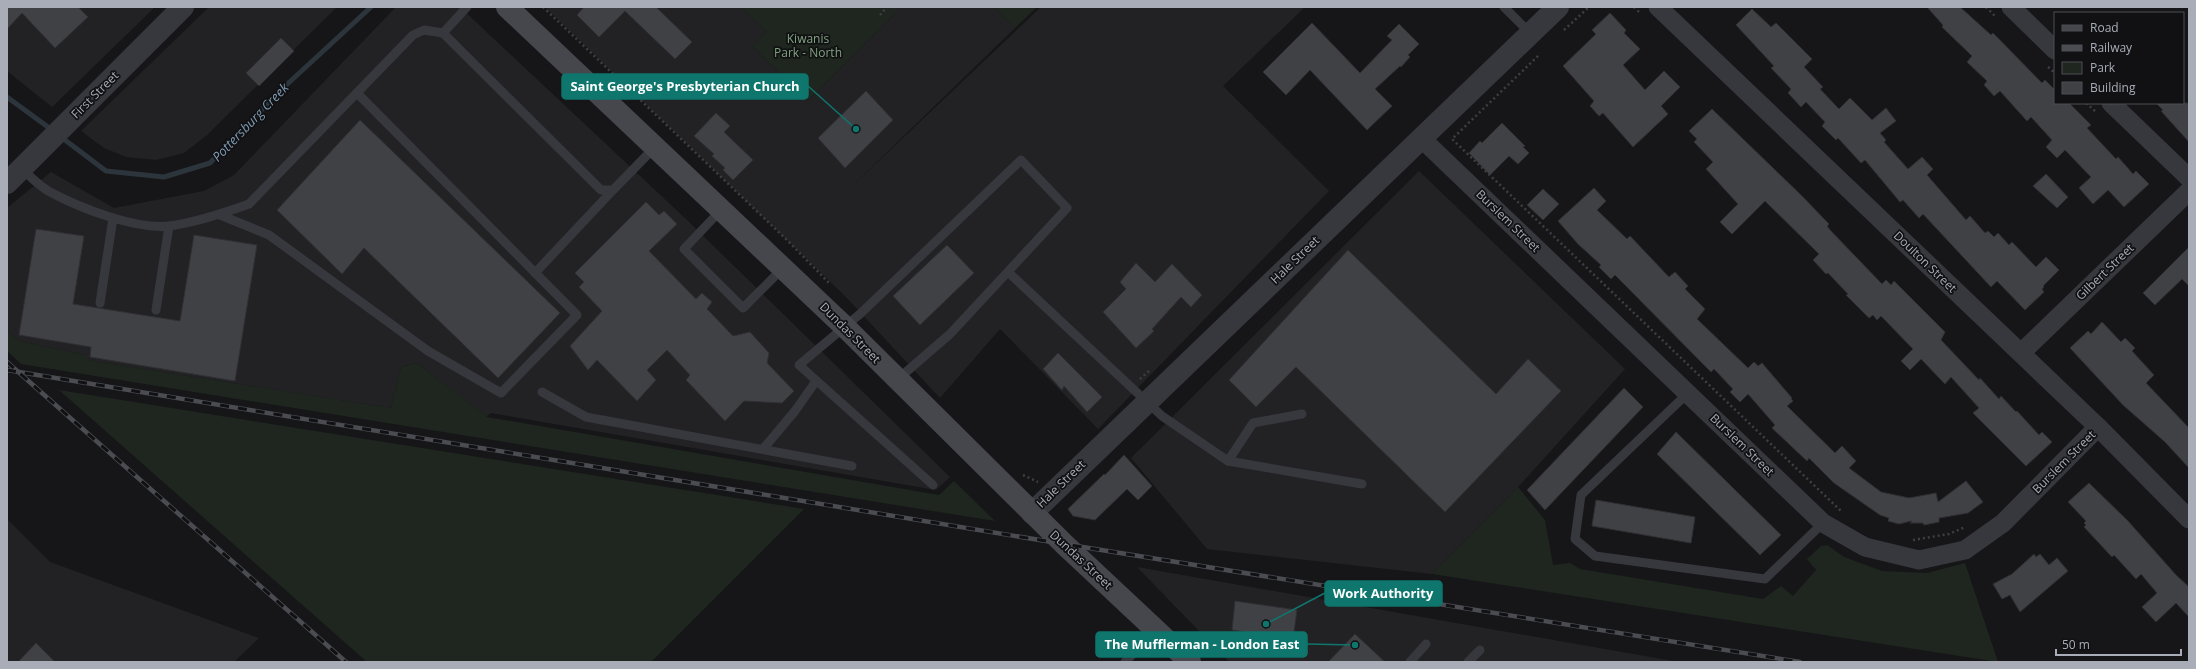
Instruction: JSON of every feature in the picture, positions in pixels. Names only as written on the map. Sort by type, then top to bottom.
[{"type":"main road","name":"Dundas Street","points":[[507,7],[845,327],[1032,513],[1190,662]]},
{"type":"street","name":"First Street","points":[[11,179],[38,154],[182,7]]},
{"type":"street","name":"Hale Street","points":[[1032,513],[1558,7]]},
{"type":"street","points":[[2011,7],[2054,49]]},
{"type":"street","name":"Doulton Street","points":[[1652,12],[2020,353],[2189,519]]},
{"type":"street","points":[[2112,104],[2189,178]]},
{"type":"street","name":"Burslem Street","points":[[1421,138],[1822,523],[1865,547],[1919,560],[1965,550],[2003,523],[2098,428]]},
{"type":"street","name":"Gilbert Street","points":[[2020,353],[2189,191]]},
{"type":"lane","points":[[442,33],[467,7]]},
{"type":"lane","points":[[1504,7],[1530,33]]},
{"type":"lane","points":[[11,179],[50,192],[113,218],[135,223],[169,226],[220,215],[249,204],[413,35],[424,30],[442,33],[601,190],[612,190]]},
{"type":"lane","points":[[220,215],[269,235],[428,351],[501,393],[577,315],[357,93]]},
{"type":"lane","points":[[535,272],[612,190],[655,147]]},
{"type":"lane","points":[[897,380],[950,334],[1067,208],[1021,160],[845,327],[821,345],[799,365],[934,485]]},
{"type":"lane","points":[[721,210],[684,249],[742,308],[783,268]]},
{"type":"lane","points":[[100,303],[113,218]]},
{"type":"lane","points":[[156,310],[169,226]]},
{"type":"lane","points":[[1008,272],[1162,416],[1228,461],[1362,484]]},
{"type":"lane","points":[[763,449],[795,411],[816,381]]},
{"type":"lane","points":[[542,392],[586,417],[852,466]]},
{"type":"lane","points":[[1688,393],[1581,495],[1575,539],[1595,556],[1765,579],[1822,523]]},
{"type":"lane","points":[[1228,461],[1253,424],[1302,414]]},
{"type":"lane","points":[[1125,662],[1156,630]]},
{"type":"lane","points":[[1409,662],[1426,644]]},
{"type":"lane","points":[[1468,662],[1480,650]]},
{"type":"path","points":[[880,15],[887,7]]},
{"type":"path","points":[[1634,7],[1652,12]]},
{"type":"path","points":[[1540,53],[1452,139],[1846,515]]},
{"type":"path","points":[[1906,539],[1913,540],[1949,534],[1968,526]]},
{"type":"shaded area","points":[[7,7],[155,7],[52,107],[7,71]]},
{"type":"shaded area","points":[[209,7],[337,7],[207,135],[184,153],[156,160],[126,157],[104,148],[81,131]]},
{"type":"shaded area","points":[[396,7],[460,7],[687,220],[950,477],[936,490],[491,413],[486,417],[417,363],[401,367],[391,408],[86,360],[86,355],[19,341],[7,331],[7,208],[51,172],[114,208],[204,191],[234,175]]},
{"type":"shaded area","points":[[545,7],[741,7],[767,32],[752,46],[808,101],[901,7],[994,7],[1015,28],[845,193],[1041,7],[1305,7],[1223,86],[1329,191],[1098,429],[1000,329],[940,398],[845,296]]},
{"type":"shaded area","points":[[1419,171],[1625,369],[1518,487],[1432,574],[1207,549],[1131,458]]},
{"type":"shaded area","points":[[7,519],[50,562],[259,638],[234,662],[7,662]]},
{"type":"shaded area","points":[[1137,567],[1679,662],[1229,662]]},
{"type":"green space","name":"Kiwanis Park - North","points":[[741,7],[901,7],[808,101],[752,46],[767,32]]},
{"type":"green space","points":[[994,7],[1037,7],[1015,28]]},
{"type":"green space","points":[[7,331],[19,341],[86,355],[87,360],[391,408],[401,367],[417,363],[487,417],[939,495],[954,481],[995,521],[21,364],[7,351]]},
{"type":"green space","points":[[59,390],[804,509],[651,662],[367,662]]},
{"type":"green space","points":[[1518,487],[1545,520],[1553,565],[1570,563],[1580,569],[1763,599],[1781,586],[1793,596],[1816,570],[1807,559],[1821,546],[1827,545],[1844,557],[1882,571],[1927,573],[1965,563],[1998,662],[1432,574]]},
{"type":"building","points":[[7,7],[78,7],[88,17],[55,48],[22,13],[7,29]]},
{"type":"building","points":[[584,7],[656,7],[692,42],[675,59],[625,11],[599,37],[577,15]]},
{"type":"building","points":[[1927,7],[1960,7],[1991,35],[1993,33],[2042,83],[2045,80],[2054,89],[2054,104],[2070,104],[2091,125],[2087,128],[2116,159],[2118,157],[2133,174],[2136,171],[2149,184],[2124,207],[2108,190],[2093,204],[2079,188],[2091,177],[2065,150],[2057,158],[2046,147],[2052,140],[2031,117],[2027,121],[2000,91],[1994,96],[1984,85],[1987,81],[1967,62],[1972,56],[1942,27],[1943,25]]},
{"type":"building","points":[[1752,9],[1771,27],[1776,23],[1812,59],[1804,67],[1823,87],[1820,89],[1839,109],[1850,98],[1872,120],[1886,108],[1896,121],[1880,133],[1886,140],[1884,142],[1908,169],[1922,157],[1933,169],[1927,175],[1966,220],[1970,216],[1985,233],[1988,231],[1994,237],[1998,233],[2009,245],[2012,242],[2036,267],[2046,257],[2059,270],[2043,286],[2044,287],[2042,289],[2044,292],[2025,310],[1997,281],[1991,287],[1923,214],[1919,218],[1903,200],[1900,202],[1865,160],[1861,163],[1838,138],[1836,140],[1822,126],[1825,122],[1806,102],[1801,107],[1788,93],[1791,89],[1771,68],[1774,66],[1736,25]]},
{"type":"building","points":[[1610,13],[1626,30],[1624,33],[1640,49],[1623,65],[1645,90],[1664,71],[1680,87],[1661,106],[1668,114],[1633,147],[1603,113],[1599,116],[1590,106],[1594,101],[1563,66],[1596,34],[1592,30]]},
{"type":"building","points":[[1312,23],[1360,73],[1392,40],[1387,36],[1399,24],[1419,44],[1408,55],[1410,57],[1401,67],[1400,66],[1375,89],[1392,106],[1367,130],[1310,70],[1286,95],[1263,72]]},
{"type":"building","points":[[281,38],[294,51],[259,86],[246,73]]},
{"type":"building","points":[[866,91],[893,120],[845,168],[818,138]]},
{"type":"building","points":[[2189,103],[2189,142],[2161,111],[2163,110],[2157,104]]},
{"type":"building","points":[[1712,109],[1801,195],[1829,224],[1827,226],[1831,231],[1882,284],[1886,280],[1891,285],[1894,281],[1945,332],[1941,340],[1979,380],[1980,378],[1999,399],[2001,396],[2039,435],[2042,432],[2052,442],[2026,466],[1973,413],[1979,408],[1951,377],[1945,384],[1921,359],[1910,370],[1901,361],[1913,349],[1881,316],[1877,320],[1873,315],[1869,318],[1846,295],[1848,294],[1813,260],[1819,254],[1765,201],[1732,234],[1720,222],[1738,204],[1706,169],[1713,162],[1694,142],[1697,139],[1689,131]]},
{"type":"building","points":[[716,113],[730,126],[724,132],[753,160],[733,180],[723,170],[725,168],[712,156],[714,154],[694,136]]},
{"type":"building","points":[[360,120],[560,313],[498,378],[364,248],[342,274],[277,210]]},
{"type":"building","points":[[1502,123],[1525,146],[1523,147],[1529,153],[1518,164],[1509,156],[1490,175],[1469,153],[1480,141],[1482,143]]},
{"type":"building","points":[[2046,174],[2068,197],[2057,208],[2033,186]]},
{"type":"building","points":[[1594,188],[1606,201],[1597,210],[1627,239],[1630,236],[1669,277],[1675,272],[1688,286],[1685,289],[1705,309],[1697,319],[1748,368],[1754,362],[1758,366],[1762,363],[1792,398],[1791,399],[1793,401],[1787,406],[1835,453],[1842,446],[1856,461],[1849,468],[1881,492],[1909,498],[1936,493],[1938,502],[1966,481],[1983,502],[1968,513],[1939,518],[1939,522],[1924,525],[1923,523],[1910,523],[1912,522],[1911,521],[1899,524],[1888,521],[1889,518],[1880,515],[1834,483],[1809,458],[1807,461],[1772,428],[1775,425],[1748,394],[1740,402],[1730,392],[1733,389],[1714,369],[1711,372],[1615,275],[1611,279],[1599,267],[1601,265],[1578,244],[1558,221]]},
{"type":"building","points":[[1543,189],[1559,204],[1543,220],[1527,205]]},
{"type":"building","points":[[646,202],[659,215],[664,211],[677,224],[649,251],[696,299],[702,293],[712,302],[707,309],[733,336],[750,332],[769,353],[767,363],[794,391],[782,403],[744,401],[725,421],[686,380],[690,375],[667,350],[647,370],[656,380],[637,401],[597,360],[588,370],[570,346],[602,311],[579,287],[584,282],[575,273]]},
{"type":"building","points":[[36,229],[84,236],[73,304],[180,321],[194,235],[257,245],[235,381],[90,357],[91,347],[19,335]]},
{"type":"building","points":[[947,245],[974,273],[920,325],[893,296]]},
{"type":"building","points":[[2189,247],[2189,286],[2182,279],[2155,305],[2143,293]]},
{"type":"building","points":[[1348,250],[1496,394],[1528,359],[1561,391],[1445,512],[1296,367],[1256,407],[1229,380]]},
{"type":"building","points":[[1136,263],[1155,282],[1172,264],[1202,295],[1191,307],[1181,297],[1152,329],[1154,331],[1136,348],[1103,312],[1126,289],[1120,282]]},
{"type":"building","points":[[2102,322],[2121,342],[2125,338],[2135,348],[2132,351],[2154,375],[2146,383],[2189,428],[2189,468],[2165,442],[2123,405],[2070,348],[2088,331],[2091,334]]},
{"type":"building","points":[[1058,353],[1102,397],[1087,412],[1064,386],[1062,390],[1043,369]]},
{"type":"building","points":[[1624,388],[1643,407],[1545,510],[1527,490]]},
{"type":"building","points":[[1676,432],[1781,535],[1760,555],[1657,454]]},
{"type":"building","points":[[1124,455],[1152,486],[1138,500],[1127,489],[1095,520],[1073,516],[1068,509],[1104,474],[1105,475]]},
{"type":"building","points":[[2089,483],[2128,521],[2176,575],[2189,587],[2189,617],[2176,603],[2156,622],[2142,607],[2157,593],[2141,574],[2136,579],[2114,555],[2112,557],[2084,527],[2086,525],[2084,523],[2086,521],[2068,502]]},
{"type":"building","points":[[1596,500],[1695,517],[1691,543],[1592,526]]},
{"type":"building","points":[[2034,554],[2036,557],[2040,554],[2049,565],[2057,558],[2068,571],[2020,612],[2010,595],[2002,599],[1993,584],[2012,574]]},
{"type":"building","points":[[1235,601],[1297,610],[1293,639],[1232,630]]},
{"type":"building","points":[[1355,634],[1385,662],[1328,662]]},
{"type":"building","points":[[36,643],[55,662],[18,662]]},
{"type":"waterway","name":"Pottersburg Creek","points":[[61,137],[106,171],[164,177],[210,163],[282,89],[371,7]]},
{"type":"waterway","name":"Pottersburg Creek","points":[[7,97],[52,130]]},
{"type":"railway","points":[[7,362],[346,662]]},
{"type":"railway","points":[[7,370],[1064,544],[1800,662]]},
{"type":"place","name":"Saint George's Presbyterian Church","points":[[856,129]]},
{"type":"place","name":"Work Authority","points":[[1266,624]]},
{"type":"place","name":"The Mufflerman - London East","points":[[1355,645]]}]
